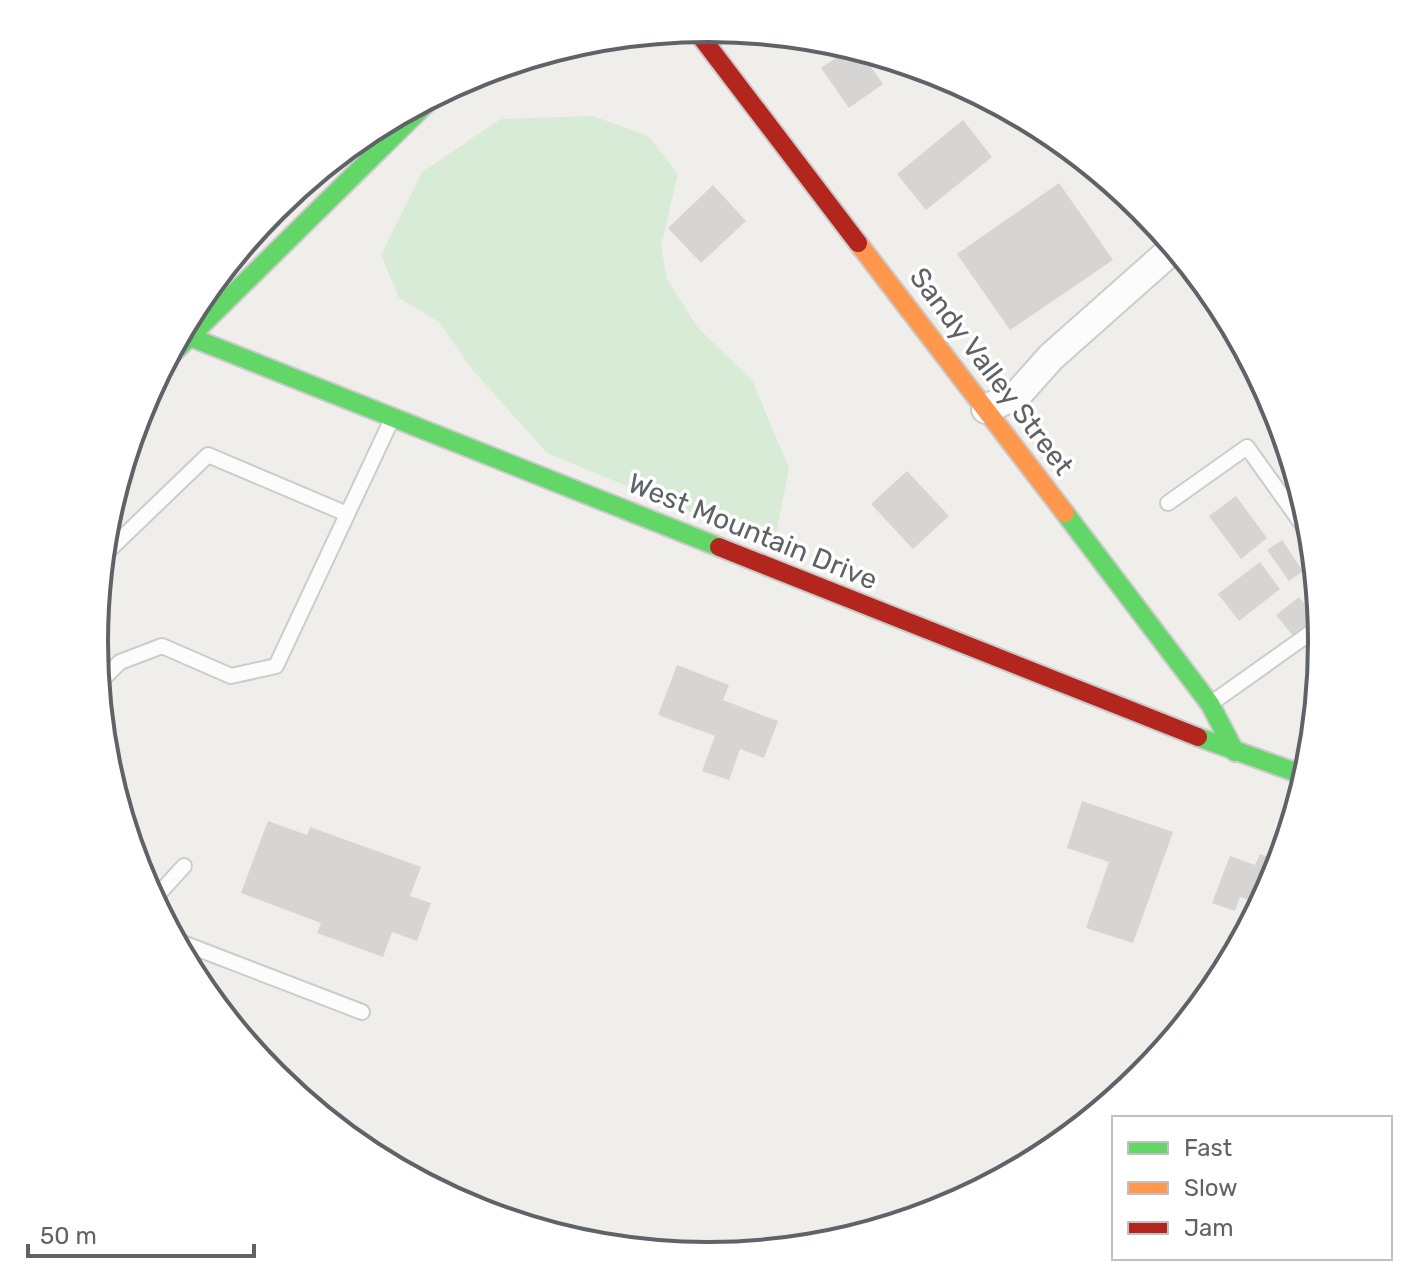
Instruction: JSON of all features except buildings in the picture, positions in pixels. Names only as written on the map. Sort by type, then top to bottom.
[{"type":"street","name":"Sandy Valley Street","points":[[705,42],[1210,704],[1235,752]]},
{"type":"street","points":[[206,314],[404,124]]},
{"type":"street","points":[[986,409],[1018,394],[1051,357],[1166,255]]},
{"type":"street","name":"West Mountain Drive","points":[[191,337],[1235,752],[1293,772]]},
{"type":"lane","points":[[109,674],[120,662],[162,646],[231,676],[276,666],[392,417]]},
{"type":"lane","points":[[1168,503],[1247,447],[1293,512]]},
{"type":"lane","points":[[117,543],[208,455],[347,514]]},
{"type":"lane","points":[[1210,704],[1308,635]]},
{"type":"lane","points":[[162,890],[184,866]]},
{"type":"lane","points":[[191,946],[362,1012]]},
{"type":"green space","points":[[593,116],[648,136],[678,174],[661,246],[667,279],[698,328],[752,380],[789,468],[776,534],[748,536],[547,453],[471,368],[439,322],[399,298],[381,255],[422,172],[501,119]]},
{"type":"traffic: fast","points":[[194,332],[407,123]]},
{"type":"traffic: fast","points":[[191,337],[719,547]]},
{"type":"traffic: fast","points":[[1065,513],[1210,704],[1235,752]]},
{"type":"traffic: fast","points":[[1198,737],[1293,771]]},
{"type":"traffic: slow","points":[[858,243],[1065,513]]},
{"type":"traffic: jam","points":[[705,42],[858,243]]},
{"type":"traffic: jam","points":[[719,547],[1198,737]]}]
